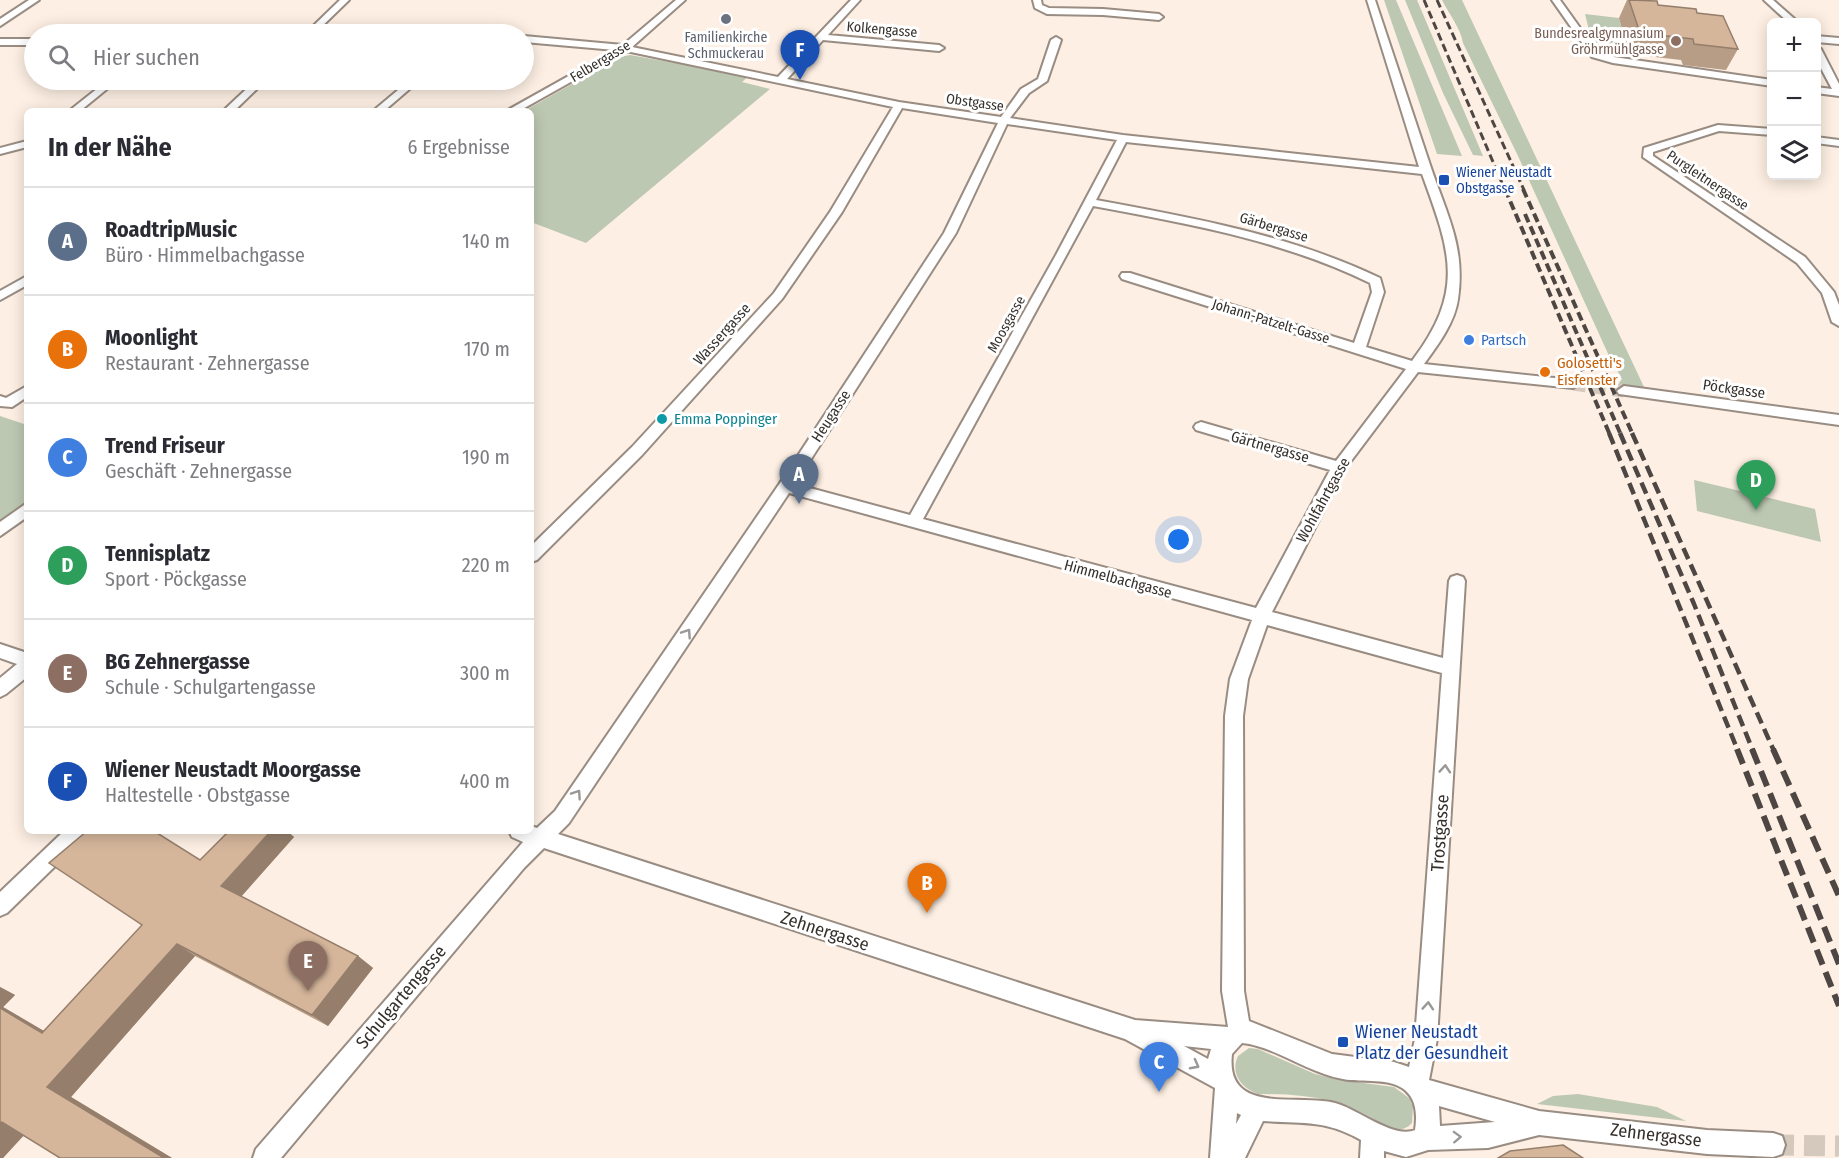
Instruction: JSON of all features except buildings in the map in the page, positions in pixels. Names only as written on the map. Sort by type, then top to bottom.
[{"type":"street","points":[[0,23],[34,0]]},
{"type":"street","points":[[320,24],[345,0]]},
{"type":"street","name":"Felbergasse","points":[[516,108],[625,48],[681,0]]},
{"type":"street","points":[[780,80],[856,0]]},
{"type":"street","points":[[1037,0],[1038,6],[1047,11],[1103,12],[1159,18]]},
{"type":"street","name":"Wohlfahrtgasse","points":[[1234,1036],[1234,716],[1239,679],[1260,617],[1339,467],[1439,332],[1452,301],[1455,283],[1451,238],[1426,171],[1371,0]]},
{"type":"street","points":[[1556,0],[1595,55],[1613,60],[1767,82]]},
{"type":"street","points":[[1768,0],[1788,18]]},
{"type":"street","name":"Kolkengasse","points":[[822,37],[939,48]]},
{"type":"street","points":[[1821,39],[1839,41]]},
{"type":"street","name":"Obstgasse","points":[[534,40],[625,48],[899,105],[1123,138],[1426,171]]},
{"type":"street","name":"Heugasse","points":[[534,832],[562,817],[785,487],[950,232],[1004,120],[1025,91],[1042,81],[1056,40]]},
{"type":"street","points":[[0,42],[24,42]]},
{"type":"street","points":[[1821,59],[1839,93]]},
{"type":"street","points":[[78,108],[100,90]]},
{"type":"street","points":[[231,108],[250,90]]},
{"type":"street","points":[[382,108],[403,90]]},
{"type":"street","points":[[1821,91],[1839,93]]},
{"type":"street","name":"Wassergasse","points":[[534,553],[637,451],[778,296],[836,212],[899,105]]},
{"type":"street","name":"Purgleitnergasse","points":[[1767,131],[1719,128],[1648,150],[1648,157],[1801,260],[1828,292],[1839,322]]},
{"type":"street","name":"Moosgasse","points":[[913,523],[1123,138]]},
{"type":"street","points":[[1821,141],[1839,143]]},
{"type":"street","points":[[0,151],[24,145]]},
{"type":"street","name":"Gärbergasse","points":[[1089,202],[1243,232],[1349,266],[1376,281],[1378,292],[1359,348]]},
{"type":"street","name":"Johann-Patzelt-Gasse","points":[[1126,276],[1415,367]]},
{"type":"street","points":[[0,296],[24,282]]},
{"type":"street","points":[[1415,367],[1574,384]]},
{"type":"street","name":"Pöckgasse","points":[[1624,391],[1839,420]]},
{"type":"street","points":[[4,403],[24,393]]},
{"type":"street","name":"Gärtnergasse","points":[[1202,427],[1339,467]]},
{"type":"street","name":"Himmelbachgasse","points":[[785,487],[1452,668]]},
{"type":"street","points":[[0,530],[24,511]]},
{"type":"street","name":"Trostgasse","points":[[1419,1087],[1426,1039],[1457,581]]},
{"type":"street","points":[[0,651],[24,659]]},
{"type":"street","points":[[0,689],[24,669]]},
{"type":"street","points":[[0,906],[75,834]]},
{"type":"street","name":"Zehnergasse","points":[[529,835],[1130,1029],[1225,1084],[1236,1100],[1245,1107],[1256,1110],[1311,1111],[1346,1119],[1372,1147],[1418,1148],[1488,1136],[1539,1123]]},
{"type":"street","name":"Schulgartengasse","points":[[265,1158],[517,861],[529,835]]},
{"type":"street","name":"Zehnergasse","points":[[1130,1029],[1234,1036],[1251,1032],[1309,1058],[1344,1068],[1393,1072],[1408,1077],[1419,1087],[1539,1123],[1568,1124],[1707,1142],[1773,1145]]},
{"type":"street","points":[[1222,1158],[1225,1084],[1219,1057],[1221,1048],[1234,1036]]},
{"type":"street","points":[[1418,1148],[1428,1114],[1419,1087]]},
{"type":"street","points":[[1232,1158],[1256,1110]]},
{"type":"green space","points":[[1384,0],[1396,0],[1462,156],[1437,154]]},
{"type":"green space","points":[[1405,0],[1417,0],[1483,156],[1473,155],[1443,93]]},
{"type":"green space","points":[[1442,0],[1462,0],[1644,387],[1621,387],[1619,383],[1622,379],[1610,358],[1457,27]]},
{"type":"green space","points":[[1585,14],[1619,18],[1627,46],[1592,42]]},
{"type":"green space","points":[[630,55],[749,76],[742,82],[770,89],[586,243],[534,223],[534,108],[529,108],[620,57]]},
{"type":"green space","points":[[0,416],[24,424],[24,503],[0,521]]},
{"type":"green space","points":[[1694,480],[1815,509],[1821,542],[1697,511]]},
{"type":"green space","points":[[1249,1048],[1258,1049],[1315,1074],[1340,1080],[1394,1087],[1409,1098],[1413,1107],[1412,1123],[1402,1129],[1390,1129],[1358,1111],[1327,1100],[1294,1095],[1258,1094],[1242,1084],[1236,1074],[1238,1056]]},
{"type":"green space","points":[[1578,1094],[1657,1107],[1686,1121],[1537,1104],[1553,1096]]},
{"type":"tunnel","points":[[1573,384],[1624,391]]},
{"type":"tunnel","points":[[1773,1145],[1839,1146]]},
{"type":"railway","points":[[1424,0],[1505,190]]},
{"type":"railway","points":[[1437,0],[1524,190]]},
{"type":"railway","points":[[1505,189],[1610,435]]},
{"type":"railway","points":[[1523,189],[1633,435]]},
{"type":"railway","points":[[1525,214],[1621,435]]},
{"type":"railway","points":[[1609,433],[1738,751]]},
{"type":"railway","points":[[1620,433],[1694,604],[1753,751]]},
{"type":"railway","points":[[1632,433],[1774,751]]},
{"type":"railway","points":[[1737,749],[1839,1006]]},
{"type":"railway","points":[[1752,749],[1839,964]]},
{"type":"railway","points":[[1773,749],[1839,896]]},
{"type":"place","name":"Familienkirche Schmuckerau","points":[[726,19]]},
{"type":"place","name":"Bundesrealgymnasium Gröhrmühlgasse","points":[[1676,41]]},
{"type":"place","name":"Wiener Neustadt Moorgasse","points":[[800,80]]},
{"type":"place","name":"Wiener Neustadt Obstgasse","points":[[1444,180]]},
{"type":"place","name":"Partsch","points":[[1469,340]]},
{"type":"place","name":"Golosetti's Eisfenster","points":[[1545,372]]},
{"type":"place","name":"Emma Poppinger","points":[[662,419]]},
{"type":"place","name":"RoadtripMusic","points":[[799,504]]},
{"type":"place","name":"Tennisplatz","points":[[1756,510]]},
{"type":"place","name":"Moonlight","points":[[927,913]]},
{"type":"place","name":"BG Zehnergasse","points":[[308,991]]},
{"type":"place","name":"Wiener Neustadt Platz der Gesundheit","points":[[1343,1042]]},
{"type":"place","name":"Trend Friseur","points":[[1159,1092]]}]
